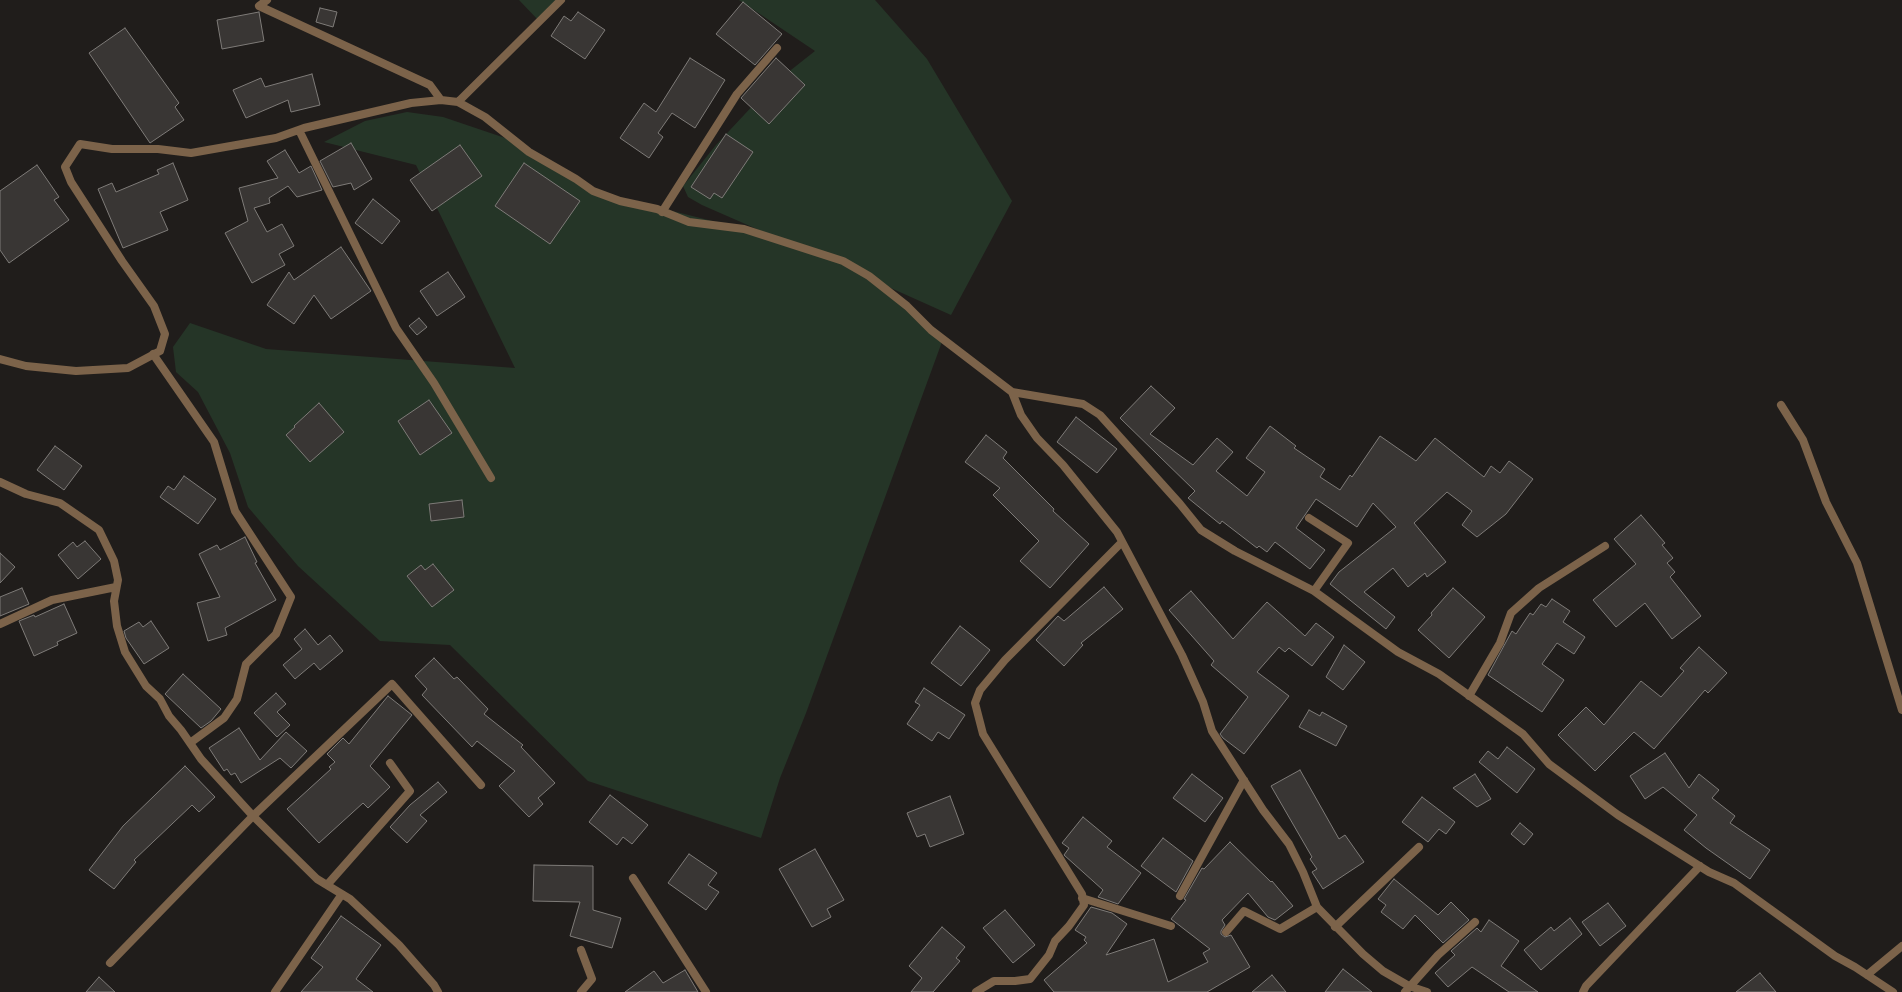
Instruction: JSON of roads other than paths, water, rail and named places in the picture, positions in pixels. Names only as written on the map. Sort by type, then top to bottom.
[{"type":"street","points":[[267,0],[260,6],[430,85],[441,100]]},
{"type":"street","points":[[458,102],[560,0]]},
{"type":"street","points":[[662,212],[738,94],[777,48]]},
{"type":"street","points":[[0,359],[26,366],[76,372],[128,368],[160,351],[165,334],[154,306],[122,261],[71,182],[65,167],[80,144],[112,148],[191,153],[276,138],[299,130],[411,103],[441,100],[458,102],[485,117],[528,152],[576,179],[593,191],[620,201],[662,212],[689,222],[744,229],[843,261],[869,276],[907,306],[943,340],[1012,392],[1083,404],[1100,415],[1180,504],[1200,530],[1235,551],[1314,591],[1398,652],[1439,674],[1523,734],[1550,764],[1618,815],[1700,866],[1734,883],[1835,956],[1893,992]]},
{"type":"street","points":[[299,130],[396,328],[434,383],[491,478]]},
{"type":"street","points":[[153,354],[214,442],[235,511],[291,597],[276,634],[246,664],[237,699],[224,718],[190,743]]},
{"type":"street","points":[[1012,392],[1021,415],[1037,438],[1053,453],[1117,532],[1182,655],[1203,702],[1212,731],[1263,810],[1289,844],[1303,872],[1317,907],[1362,954],[1407,989],[1427,992]]},
{"type":"street","points":[[1781,404],[1803,440],[1826,502],[1857,562],[1902,710]]},
{"type":"street","points":[[0,482],[26,494],[60,504],[99,530],[114,561],[118,580],[114,601],[117,626],[125,652],[146,686],[160,699],[169,716],[201,759],[253,816],[317,879],[350,899],[399,945],[434,985],[438,992]]},
{"type":"street","points":[[1309,518],[1348,543],[1314,591]]},
{"type":"street","points":[[976,992],[994,981],[1030,979],[1049,955],[1055,941],[1069,926],[1084,905],[1082,894],[983,734],[975,703],[980,690],[1005,660],[1122,542]]},
{"type":"street","points":[[1469,696],[1500,643],[1511,613],[1539,588],[1605,546]]},
{"type":"street","points":[[0,624],[52,600],[116,587]]},
{"type":"street","points":[[110,963],[253,816],[392,684],[481,785]]},
{"type":"street","points":[[327,885],[410,791],[390,763]]},
{"type":"street","points":[[1180,896],[1244,780]]},
{"type":"street","points":[[1335,927],[1419,847]]},
{"type":"street","points":[[1583,992],[1586,986],[1700,866]]},
{"type":"street","points":[[633,878],[706,992]]},
{"type":"street","points":[[275,992],[342,894]]},
{"type":"street","points":[[1082,898],[1171,926]]},
{"type":"street","points":[[1226,932],[1244,910],[1280,929],[1317,907]]},
{"type":"street","points":[[1407,989],[1438,955],[1475,922]]},
{"type":"street","points":[[1866,975],[1902,946]]},
{"type":"street","points":[[581,950],[592,979],[581,992]]}]
